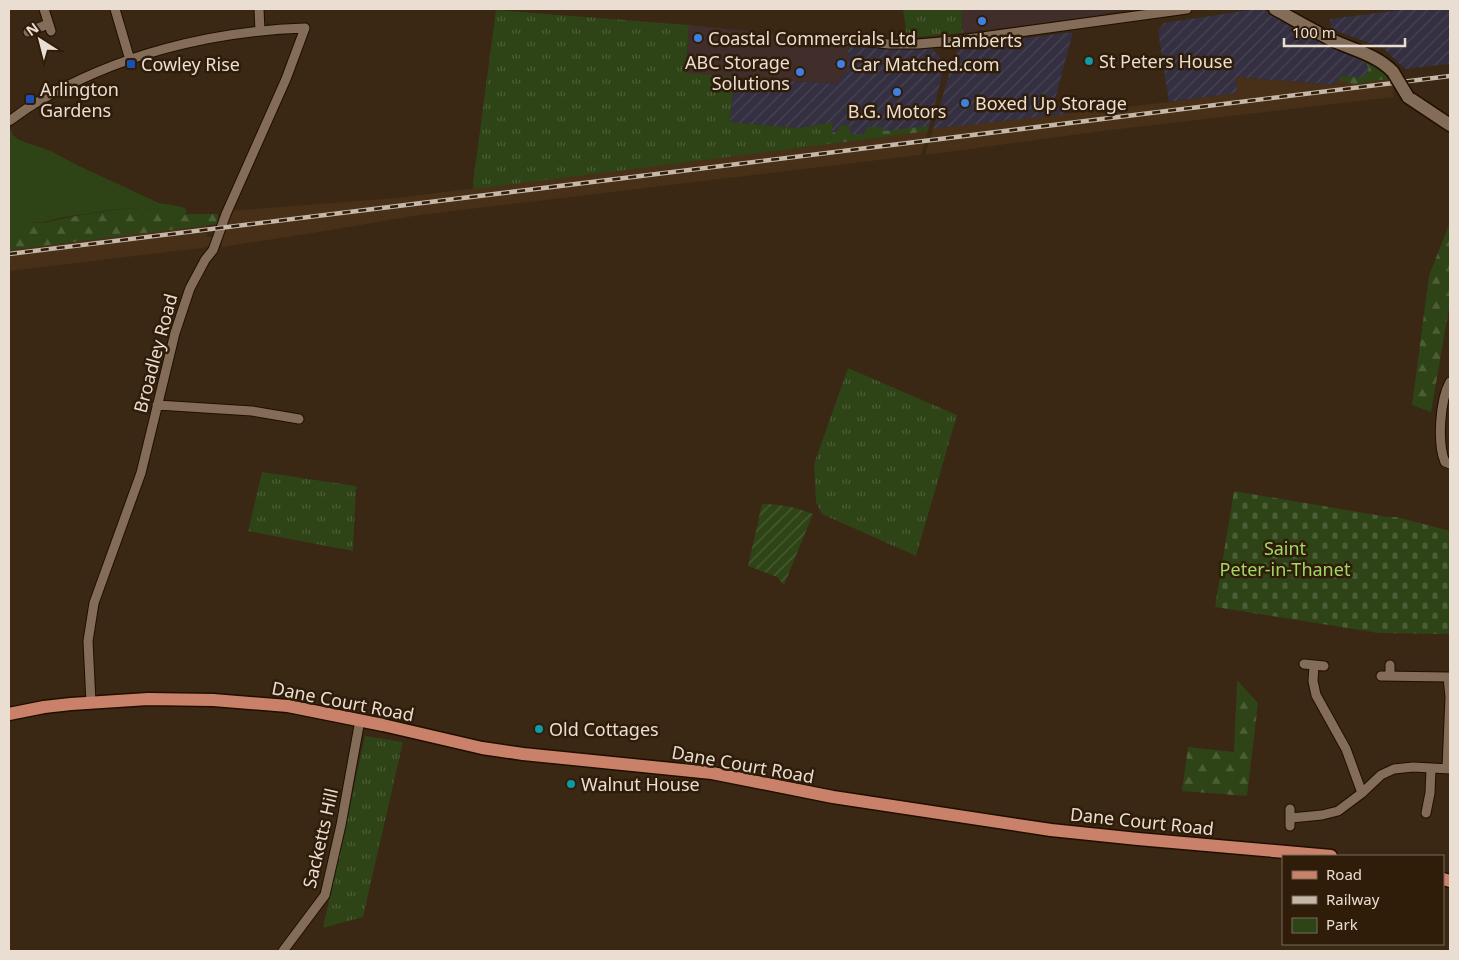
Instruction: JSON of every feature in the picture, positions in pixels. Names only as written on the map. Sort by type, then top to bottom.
[{"type":"main road","name":"Dane Court Road","points":[[9,714],[44,707],[148,699],[213,700],[288,706],[360,720],[482,748],[523,754],[712,774],[833,798],[1051,830],[1320,855]]},
{"type":"street","points":[[28,32],[50,27],[44,9]]},
{"type":"street","points":[[115,9],[130,60]]},
{"type":"street","points":[[9,121],[33,104],[111,66],[148,53],[196,40],[260,31],[259,9]]},
{"type":"street","points":[[840,39],[889,44],[918,44],[961,40],[1187,9]]},
{"type":"street","points":[[1275,9],[1337,42],[1386,64],[1408,97],[1450,125]]},
{"type":"street","name":"Broadley Road","points":[[91,703],[88,641],[94,603],[141,473],[175,333],[190,288],[205,260],[213,250],[226,214],[286,79],[305,28],[260,31]]},
{"type":"street","points":[[1450,382],[1442,416],[1441,454],[1445,462],[1450,464]]},
{"type":"street","points":[[157,405],[252,412],[300,419]]},
{"type":"street","points":[[1304,664],[1319,665],[1313,681],[1316,695],[1346,749],[1362,793]]},
{"type":"street","points":[[1291,818],[1322,815],[1338,811],[1362,793],[1381,775],[1394,769],[1413,767],[1449,768],[1449,676],[1386,676],[1390,665]]},
{"type":"street","name":"Sacketts Hill","points":[[283,951],[325,895],[342,825],[360,720]]},
{"type":"street","points":[[1426,813],[1430,793],[1431,769]]},
{"type":"shaded area","points":[[968,9],[1132,9],[1087,17],[963,33],[961,12]]},
{"type":"shaded area","points":[[1261,9],[1358,54],[1383,74],[1360,79],[1336,80],[1336,85],[1236,77],[1238,93],[1169,102],[1158,31],[1164,23]]},
{"type":"shaded area","points":[[1409,9],[1450,9],[1450,64],[1405,69],[1383,48],[1331,29],[1330,19]]},
{"type":"shaded area","points":[[689,25],[834,40],[849,44],[847,70],[836,84],[686,74]]},
{"type":"shaded area","points":[[1073,32],[1054,103],[1070,114],[933,129],[956,51],[967,46]]},
{"type":"shaded area","points":[[849,44],[931,47],[945,64],[928,131],[831,144],[833,122],[799,128],[730,122],[734,77],[836,84],[847,70]]},
{"type":"shaded area","points":[[1236,77],[1336,85],[1336,79],[1392,78],[1394,97],[1103,131],[925,155],[933,129],[1237,93]]},
{"type":"shaded area","points":[[928,131],[921,155],[420,215],[222,247],[222,236],[229,211],[396,198]]},
{"type":"shaded area","points":[[218,214],[217,224],[206,226],[207,237],[214,237],[210,247],[9,271],[9,242]]},
{"type":"green space","points":[[903,9],[968,9],[961,12],[963,33],[907,38]]},
{"type":"green space","points":[[496,10],[689,25],[686,73],[734,77],[730,122],[799,128],[833,122],[831,144],[474,189],[473,183]]},
{"type":"green space","points":[[1353,55],[1386,71],[1392,78],[1355,84],[1340,81],[1338,78],[1341,77],[1352,76],[1357,78],[1363,76],[1369,68]]},
{"type":"green space","points":[[840,125],[850,126],[850,134],[864,134],[867,127],[883,127],[884,131],[929,126],[928,131],[831,144],[832,133],[838,131]]},
{"type":"green space","points":[[9,127],[13,135],[19,140],[51,151],[159,203],[185,208],[187,212],[182,217],[177,218],[156,209],[131,208],[60,218],[40,223],[33,222],[22,227],[9,227]]},
{"type":"green space","points":[[131,208],[156,209],[182,217],[186,214],[218,214],[217,224],[9,250],[9,227]]},
{"type":"green space","points":[[1450,222],[1450,303],[1431,412],[1412,405],[1429,276]]},
{"type":"green space","points":[[848,368],[957,415],[916,556],[822,514],[816,502],[814,464]]},
{"type":"green space","points":[[262,472],[356,486],[353,551],[248,531]]},
{"type":"green space","name":"Saint Peter-in-Thanet","points":[[1234,491],[1397,517],[1450,531],[1450,634],[1379,633],[1215,607]]},
{"type":"green space","points":[[762,504],[788,506],[813,514],[784,585],[777,577],[748,566]]},
{"type":"green space","points":[[1237,680],[1258,703],[1247,796],[1182,791],[1188,747],[1234,752]]},
{"type":"green space","points":[[365,736],[403,742],[363,917],[323,928]]},
{"type":"railway","points":[[9,254],[1450,76]]},
{"type":"place","name":"Lamberts","points":[[982,21]]},
{"type":"place","name":"Coastal Commercials Ltd","points":[[698,38]]},
{"type":"place","name":"St Peters House","points":[[1089,61]]},
{"type":"place","name":"Cowley Rise","points":[[131,64]]},
{"type":"place","name":"Car Matched.com","points":[[841,64]]},
{"type":"place","name":"ABC Storage Solutions","points":[[800,72]]},
{"type":"place","name":"B.G. Motors","points":[[897,92]]},
{"type":"place","name":"Arlington Gardens","points":[[30,99]]},
{"type":"place","name":"Boxed Up Storage","points":[[965,103]]},
{"type":"place","name":"Old Cottages","points":[[539,729]]},
{"type":"place","name":"Walnut House","points":[[571,784]]}]
